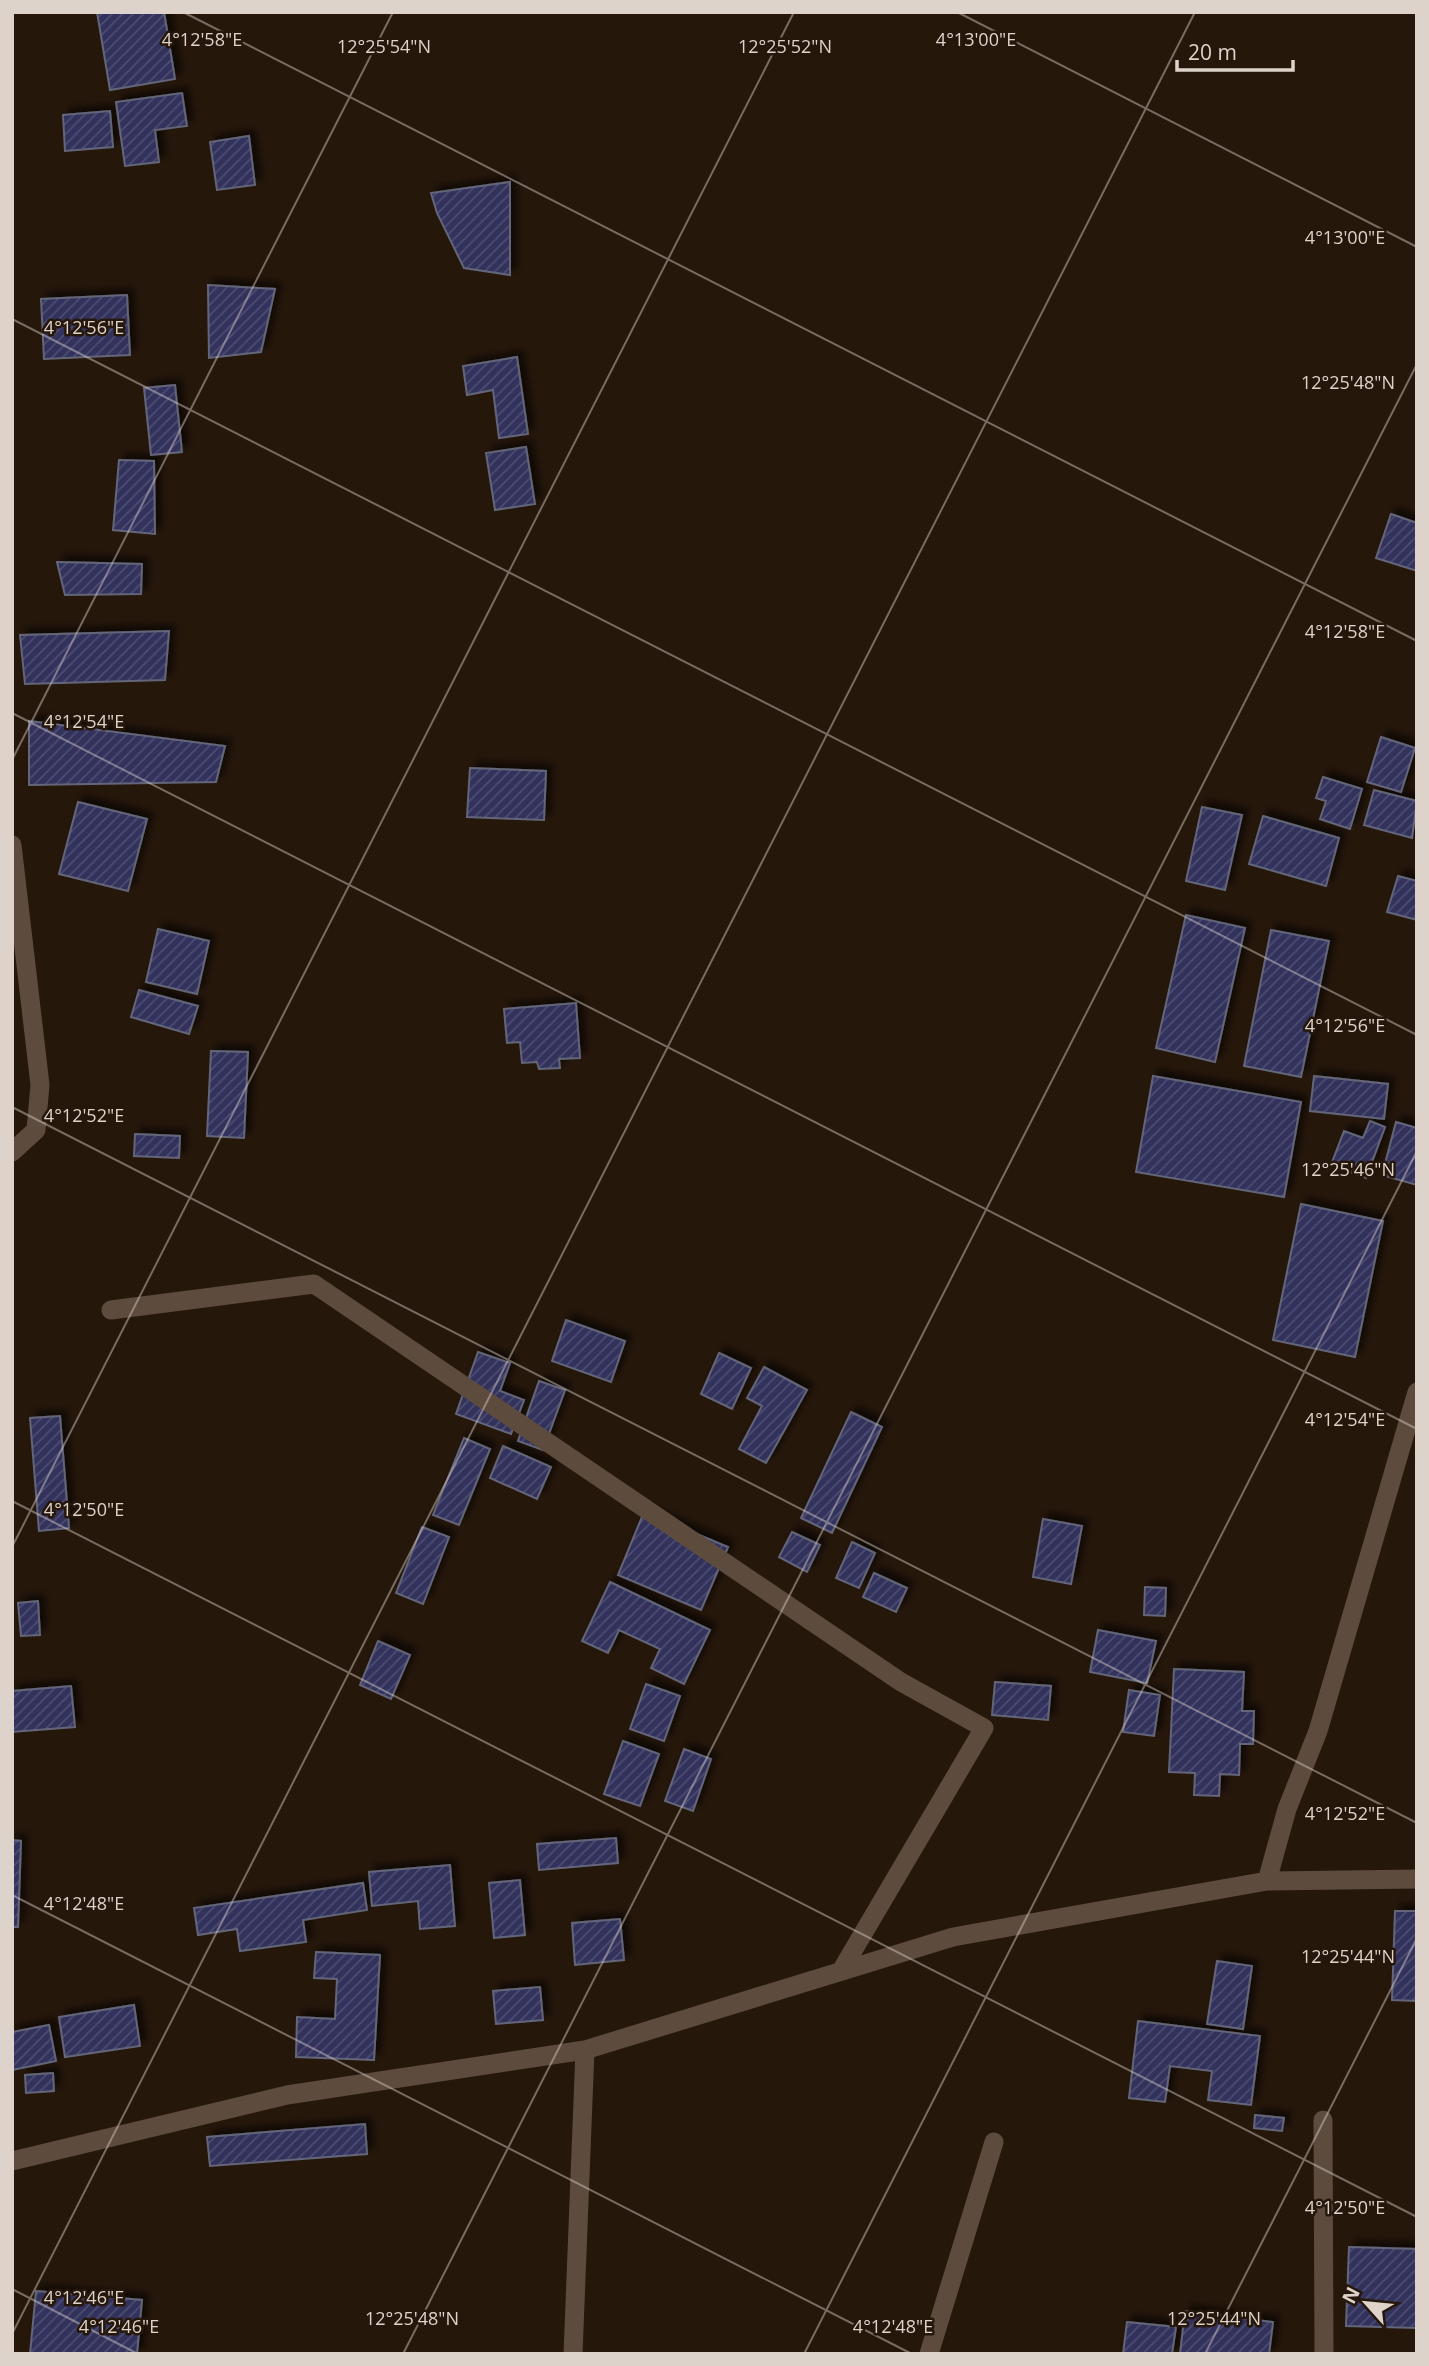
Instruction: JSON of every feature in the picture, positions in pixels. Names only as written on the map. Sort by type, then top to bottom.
[{"type":"street","points":[[12,845],[40,1085],[36,1130],[12,1152]]},
{"type":"street","points":[[111,1310],[314,1284],[901,1682],[984,1728],[841,1971]]},
{"type":"street","points":[[1267,1881],[1287,1809],[1318,1731],[1417,1392]]},
{"type":"street","points":[[12,2161],[287,2095],[585,2050],[953,1937],[1267,1881],[1417,1879]]},
{"type":"street","points":[[573,2354],[585,2050]]},
{"type":"street","points":[[1322,2120],[1324,2354]]},
{"type":"street","points":[[929,2354],[994,2142]]},
{"type":"building","points":[[97,12],[164,12],[175,79],[110,90]]},
{"type":"building","points":[[182,93],[187,126],[155,130],[159,162],[125,166],[116,102]]},
{"type":"building","points":[[110,111],[113,147],[65,151],[63,115]]},
{"type":"building","points":[[249,136],[255,185],[217,190],[210,142]]},
{"type":"building","points":[[510,182],[510,275],[464,268],[437,213],[431,193]]},
{"type":"building","points":[[208,285],[275,289],[261,352],[209,358]]},
{"type":"building","points":[[127,295],[130,355],[44,359],[41,299]]},
{"type":"building","points":[[517,357],[528,434],[499,438],[493,390],[467,395],[463,366]]},
{"type":"building","points":[[175,385],[182,452],[151,455],[144,388]]},
{"type":"building","points":[[526,447],[535,504],[495,510],[486,453]]},
{"type":"building","points":[[119,460],[154,461],[155,534],[113,530]]},
{"type":"building","points":[[1391,514],[1417,523],[1417,571],[1376,558]]},
{"type":"building","points":[[57,562],[142,564],[141,594],[65,595]]},
{"type":"building","points":[[169,631],[165,680],[25,684],[20,635]]},
{"type":"building","points":[[29,721],[225,746],[216,782],[29,785]]},
{"type":"building","points":[[1381,737],[1415,748],[1401,792],[1367,782]]},
{"type":"building","points":[[470,768],[546,771],[544,820],[467,817]]},
{"type":"building","points":[[1323,777],[1362,789],[1350,829],[1320,819],[1326,801],[1316,798]]},
{"type":"building","points":[[1374,790],[1417,801],[1412,838],[1364,825]]},
{"type":"building","points":[[78,802],[147,819],[128,891],[59,874]]},
{"type":"building","points":[[1202,807],[1242,815],[1225,890],[1186,881]]},
{"type":"building","points":[[1263,816],[1339,838],[1326,886],[1249,864]]},
{"type":"building","points":[[1398,876],[1417,881],[1417,920],[1387,912]]},
{"type":"building","points":[[1186,915],[1245,928],[1215,1062],[1156,1048]]},
{"type":"building","points":[[158,929],[209,941],[197,994],[146,982]]},
{"type":"building","points":[[1271,930],[1329,941],[1301,1077],[1244,1066]]},
{"type":"building","points":[[139,990],[198,1006],[189,1034],[131,1017]]},
{"type":"building","points":[[576,1003],[580,1058],[559,1059],[560,1068],[539,1069],[537,1062],[522,1063],[520,1042],[507,1043],[504,1009]]},
{"type":"building","points":[[211,1051],[248,1052],[244,1138],[207,1136]]},
{"type":"building","points":[[1153,1076],[1301,1102],[1284,1197],[1136,1172]]},
{"type":"building","points":[[1314,1076],[1388,1084],[1384,1119],[1310,1111]]},
{"type":"building","points":[[1370,1121],[1385,1127],[1366,1178],[1331,1165],[1344,1131],[1363,1138]]},
{"type":"building","points":[[1396,1122],[1417,1128],[1417,1185],[1382,1175]]},
{"type":"building","points":[[135,1134],[180,1136],[179,1158],[134,1156]]},
{"type":"building","points":[[1301,1204],[1383,1221],[1355,1357],[1273,1340]]},
{"type":"building","points":[[566,1320],[625,1341],[611,1382],[552,1361]]},
{"type":"building","points":[[478,1352],[510,1363],[500,1391],[524,1400],[511,1434],[456,1414]]},
{"type":"building","points":[[719,1353],[751,1368],[732,1409],[701,1394]]},
{"type":"building","points":[[764,1367],[807,1390],[766,1463],[739,1449],[762,1406],[747,1398]]},
{"type":"building","points":[[539,1381],[565,1390],[543,1450],[518,1441]]},
{"type":"building","points":[[851,1412],[882,1427],[832,1533],[801,1518]]},
{"type":"building","points":[[60,1416],[69,1528],[39,1531],[30,1418]]},
{"type":"building","points":[[464,1438],[490,1449],[459,1525],[433,1515]]},
{"type":"building","points":[[503,1446],[551,1467],[537,1499],[490,1478]]},
{"type":"building","points":[[644,1512],[728,1547],[701,1610],[618,1575]]},
{"type":"building","points":[[1043,1519],[1082,1526],[1071,1584],[1033,1577]]},
{"type":"building","points":[[422,1527],[449,1537],[423,1604],[396,1593]]},
{"type":"building","points":[[792,1532],[820,1545],[807,1572],[779,1557]]},
{"type":"building","points":[[852,1542],[875,1553],[859,1588],[836,1578]]},
{"type":"building","points":[[874,1573],[907,1588],[896,1612],[863,1597]]},
{"type":"building","points":[[610,1582],[710,1630],[684,1684],[651,1668],[660,1649],[619,1630],[608,1653],[582,1641]]},
{"type":"building","points":[[1145,1587],[1166,1588],[1165,1616],[1144,1615]]},
{"type":"building","points":[[38,1601],[40,1635],[21,1636],[18,1603]]},
{"type":"building","points":[[1098,1630],[1156,1641],[1147,1683],[1090,1672]]},
{"type":"building","points":[[378,1641],[410,1655],[391,1699],[360,1685]]},
{"type":"building","points":[[1174,1669],[1244,1672],[1242,1711],[1254,1711],[1253,1744],[1240,1744],[1239,1775],[1220,1774],[1219,1796],[1194,1795],[1195,1773],[1169,1772]]},
{"type":"building","points":[[995,1682],[1051,1686],[1048,1720],[992,1715]]},
{"type":"building","points":[[646,1684],[680,1696],[664,1741],[630,1729]]},
{"type":"building","points":[[71,1686],[75,1727],[12,1732],[12,1691]]},
{"type":"building","points":[[1129,1690],[1160,1695],[1154,1736],[1123,1732]]},
{"type":"building","points":[[623,1741],[659,1754],[640,1806],[604,1794]]},
{"type":"building","points":[[684,1749],[711,1759],[693,1811],[665,1801]]},
{"type":"building","points":[[616,1838],[618,1863],[539,1870],[537,1844]]},
{"type":"building","points":[[12,1840],[21,1841],[18,1927],[12,1927]]},
{"type":"building","points":[[450,1865],[455,1926],[420,1929],[418,1901],[372,1906],[369,1872]]},
{"type":"building","points":[[520,1880],[525,1935],[494,1938],[489,1883]]},
{"type":"building","points":[[363,1883],[367,1910],[303,1920],[306,1942],[240,1951],[237,1929],[198,1935],[194,1908]]},
{"type":"building","points":[[1395,1911],[1417,1911],[1417,2001],[1392,2000]]},
{"type":"building","points":[[620,1919],[624,1960],[575,1965],[572,1923]]},
{"type":"building","points":[[316,1952],[380,1955],[374,2060],[296,2057],[297,2017],[335,2019],[337,1979],[314,1978]]},
{"type":"building","points":[[1217,1961],[1252,1966],[1243,2029],[1207,2024]]},
{"type":"building","points":[[540,1987],[543,2020],[496,2024],[493,1991]]},
{"type":"building","points":[[134,2005],[140,2046],[65,2057],[59,2017]]},
{"type":"building","points":[[1138,2021],[1260,2036],[1251,2105],[1208,2100],[1212,2071],[1170,2066],[1165,2102],[1129,2098]]},
{"type":"building","points":[[49,2025],[56,2061],[12,2070],[12,2032]]},
{"type":"building","points":[[53,2073],[54,2091],[26,2093],[25,2075]]},
{"type":"building","points":[[1255,2115],[1284,2118],[1282,2131],[1254,2128]]},
{"type":"building","points":[[365,2124],[367,2154],[210,2166],[207,2137]]},
{"type":"building","points":[[1349,2247],[1417,2249],[1417,2328],[1346,2326]]},
{"type":"building","points":[[36,2291],[142,2300],[137,2354],[30,2354]]},
{"type":"building","points":[[1185,2311],[1273,2322],[1269,2354],[1180,2354]]},
{"type":"building","points":[[1127,2322],[1176,2327],[1172,2354],[1123,2354]]}]
